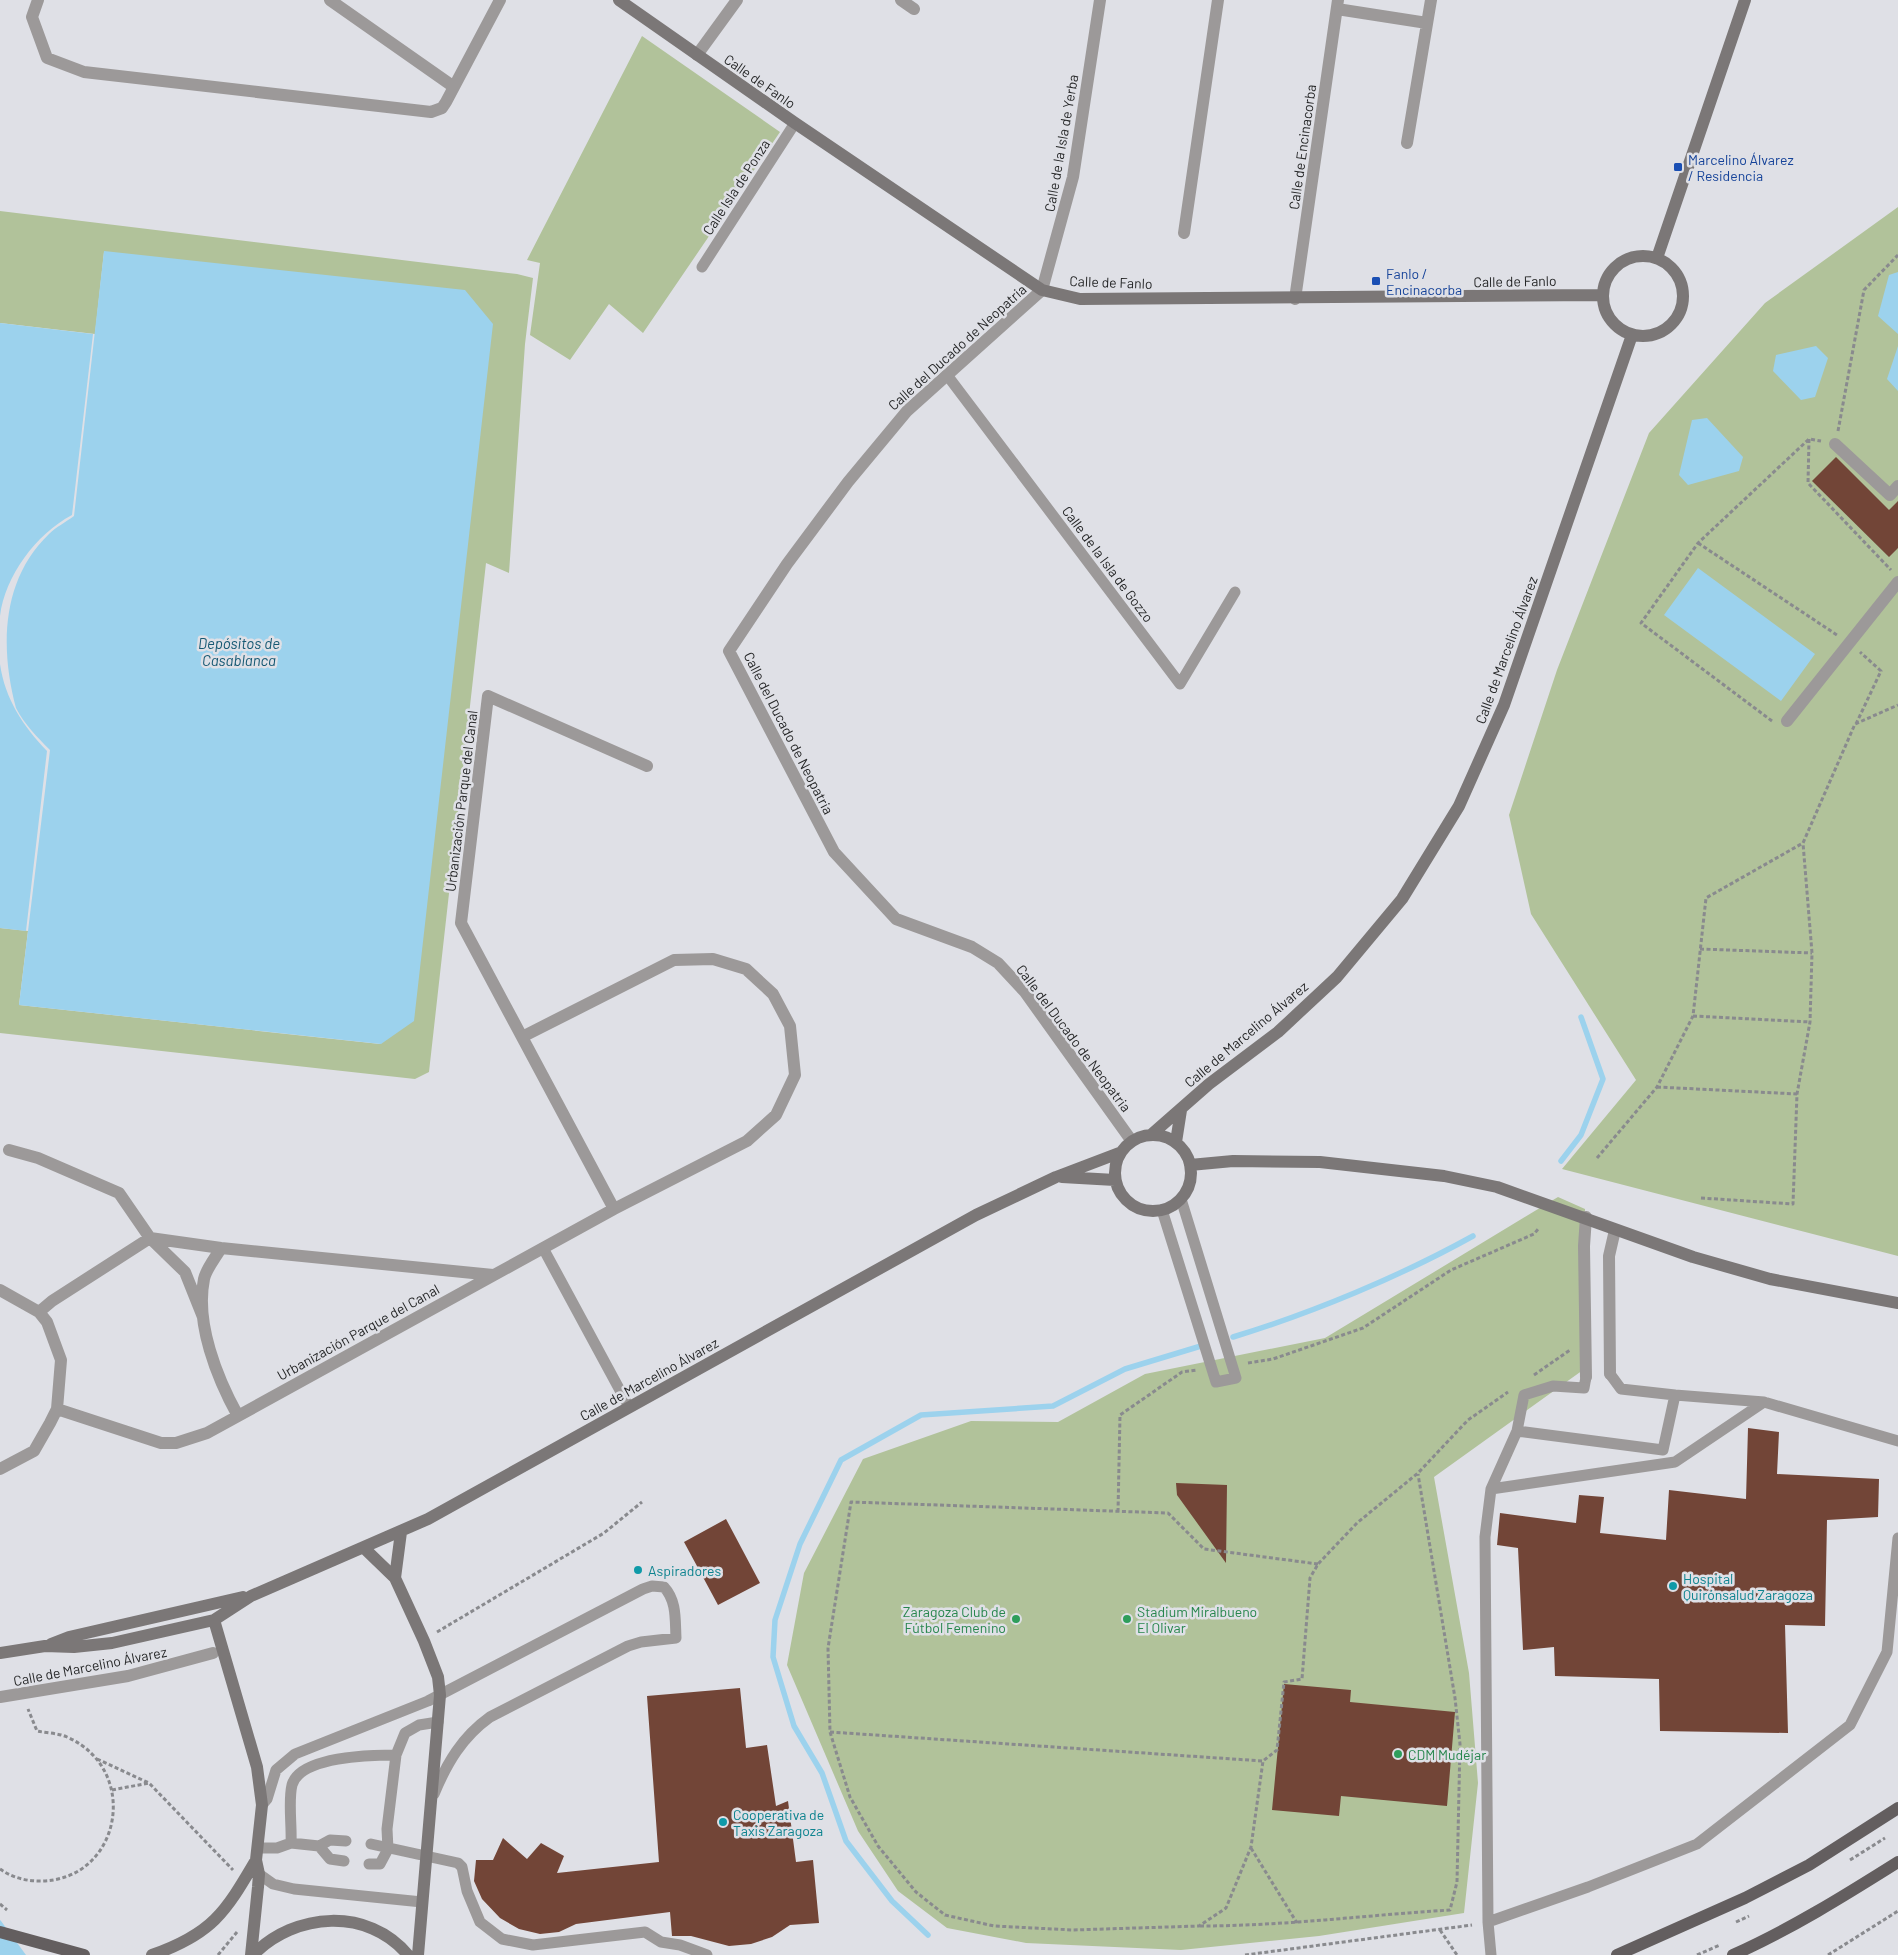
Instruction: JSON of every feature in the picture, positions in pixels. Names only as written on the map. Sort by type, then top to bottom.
[{"type":"main road","points":[[1616,1955],[1745,1898],[1809,1865],[1898,1808]]},
{"type":"main road","points":[[1733,1955],[1767,1940],[1836,1902],[1898,1862]]},
{"type":"main road","points":[[0,1932],[84,1955]]},
{"type":"street","points":[[38,0],[32,17],[47,58],[84,72],[431,112],[442,108],[500,0]]},
{"type":"street","points":[[330,0],[454,87]]},
{"type":"street","name":"Calle de Fanlo","points":[[619,0],[795,123],[1042,290],[1080,299],[1295,299],[1602,295]]},
{"type":"street","points":[[697,55],[737,0]]},
{"type":"street","points":[[901,0],[914,9]]},
{"type":"street","name":"Calle de la Isla de Yerba","points":[[1042,290],[1073,177],[1100,0]]},
{"type":"street","points":[[1184,233],[1218,0]]},
{"type":"street","points":[[1407,142],[1431,0]]},
{"type":"street","points":[[1656,258],[1745,0]]},
{"type":"street","points":[[1337,5],[1427,23]]},
{"type":"street","name":"Calle de Encinacorba","points":[[1295,299],[1337,5]]},
{"type":"street","points":[[1641,255],[1656,258],[1675,271],[1681,282],[1682,308],[1668,328],[1644,337],[1632,335],[1620,330],[1610,320],[1604,308],[1602,295],[1604,283],[1610,272],[1618,264],[1629,258],[1641,255]]},
{"type":"street","name":"Calle del Ducado de Neopatria","points":[[1042,290],[906,411],[848,482],[786,564],[729,651],[834,852],[862,884],[896,918],[972,947],[998,963],[1024,992],[1131,1140]]},
{"type":"street","name":"Calle de Marcelino Álvarez","points":[[45,1646],[69,1637],[250,1596],[428,1519],[976,1215],[1056,1177],[1119,1153],[1131,1140],[1152,1134],[1209,1084],[1278,1032],[1336,977],[1402,899],[1459,806],[1504,705],[1632,335]]},
{"type":"street","points":[[1835,444],[1890,495],[1898,486]]},
{"type":"street","points":[[1787,721],[1849,643],[1895,576]]},
{"type":"street","name":"Urbanización Parque del Canal","points":[[614,1209],[461,923],[488,696],[647,766]]},
{"type":"street","name":"Urbanización Parque del Canal","points":[[58,1409],[161,1443],[176,1443],[207,1432],[614,1209],[748,1141],[776,1114],[794,1075],[790,1026],[773,994],[746,969],[712,959],[674,960],[522,1037]]},
{"type":"street","points":[[1176,1142],[1181,1110]]},
{"type":"street","points":[[1119,1153],[1116,1161],[1115,1180],[1118,1190],[1132,1206],[1152,1212],[1162,1210],[1181,1199],[1188,1189],[1191,1177],[1190,1165],[1188,1156],[1176,1142],[1160,1135],[1152,1134]]},
{"type":"street","points":[[9,1150],[38,1158],[119,1193],[150,1238],[185,1272],[203,1317],[213,1360],[222,1387],[238,1416]]},
{"type":"street","points":[[1190,1165],[1233,1161],[1320,1162],[1397,1170],[1497,1187],[1586,1217],[1615,1230],[1693,1257],[1770,1280],[1898,1302]]},
{"type":"street","name":"Calle de Marcelino Álvarez","points":[[1056,1177],[1115,1180]]},
{"type":"street","points":[[1586,1217],[1584,1246],[1586,1377]]},
{"type":"street","points":[[1610,1374],[1609,1256],[1615,1230]]},
{"type":"street","points":[[39,1312],[52,1301],[150,1238]]},
{"type":"street","name":"Urbanización Parque del Canal","points":[[150,1238],[221,1248],[493,1275]]},
{"type":"street","points":[[203,1317],[204,1277],[221,1248]]},
{"type":"street","points":[[0,1290],[39,1312],[46,1322],[61,1360],[58,1409],[34,1451],[0,1469]]},
{"type":"street","points":[[395,1578],[401,1532]]},
{"type":"street","points":[[364,1548],[395,1578],[424,1641],[438,1677],[440,1695],[433,1796],[425,1856],[418,1955]]},
{"type":"street","name":"Calle de Marcelino Álvarez","points":[[0,1652],[45,1646],[74,1647],[105,1644],[214,1620],[250,1596]]},
{"type":"street","points":[[214,1620],[258,1767],[262,1805],[257,1854],[259,1874],[252,1955]]},
{"type":"street","name":"Calle de Marcelino Álvarez","points":[[0,1697],[128,1676],[213,1653]]},
{"type":"street","points":[[152,1955],[193,1938],[212,1924],[234,1898],[257,1854]]},
{"type":"street","points":[[252,1955],[265,1944],[290,1929],[310,1922],[332,1920],[347,1920],[375,1929],[387,1936],[408,1955]]},
{"type":"lane","name":"Calle Isla de Ponza","points":[[702,267],[795,123]]},
{"type":"lane","name":"Calle de la Isla de Gozzo","points":[[947,375],[1180,684],[1235,592]]},
{"type":"lane","points":[[1162,1210],[1216,1382],[1236,1378],[1181,1199]]},
{"type":"lane","points":[[543,1248],[629,1407]]},
{"type":"lane","points":[[1610,1374],[1621,1389],[1764,1402],[1898,1442]]},
{"type":"lane","points":[[1491,1955],[1488,1922],[1485,1538],[1491,1489],[1517,1431],[1524,1395],[1553,1386],[1584,1388],[1586,1377]]},
{"type":"lane","points":[[1517,1431],[1663,1450],[1675,1395]]},
{"type":"lane","points":[[1491,1489],[1675,1462],[1764,1402]]},
{"type":"lane","points":[[1488,1922],[1588,1887],[1697,1844],[1850,1725],[1887,1652],[1898,1538]]},
{"type":"lane","points":[[262,1805],[267,1799],[276,1770],[287,1759],[406,1711],[440,1695],[643,1589],[652,1586],[664,1587],[670,1594],[674,1608],[676,1638],[641,1642],[628,1646],[490,1717],[478,1726],[454,1752],[433,1796]]},
{"type":"lane","points":[[406,1711],[408,1732]]},
{"type":"lane","points":[[369,1864],[380,1864],[388,1849],[387,1829],[396,1755],[408,1732],[419,1725],[438,1722]]},
{"type":"lane","points":[[291,1844],[292,1784],[302,1772],[320,1764],[359,1756],[396,1755]]},
{"type":"lane","points":[[257,1854],[291,1844],[319,1846],[330,1840],[346,1841]]},
{"type":"lane","points":[[371,1844],[388,1849],[452,1860],[462,1867],[467,1891],[480,1922],[502,1939],[533,1945],[645,1932],[661,1942],[680,1945],[707,1955]]},
{"type":"lane","points":[[319,1846],[330,1859],[344,1861]]},
{"type":"lane","points":[[259,1874],[273,1884],[288,1888],[422,1902]]},
{"type":"path","points":[[1809,439],[1835,444],[1864,290],[1898,256]]},
{"type":"path","points":[[1787,721],[1773,722],[1641,623],[1698,543],[1809,439]]},
{"type":"path","points":[[1809,439],[1808,483],[1895,576]]},
{"type":"path","points":[[1698,543],[1849,643],[1881,671],[1855,724],[1803,844],[1812,953],[1810,1022],[1797,1094],[1792,1204],[1701,1198]]},
{"type":"path","points":[[1855,724],[1898,705]]},
{"type":"path","points":[[1597,1158],[1657,1087],[1693,1016],[1706,898],[1803,844]]},
{"type":"path","points":[[1700,949],[1812,953]]},
{"type":"path","points":[[1693,1016],[1810,1022]]},
{"type":"path","points":[[1657,1087],[1797,1094]]},
{"type":"path","points":[[1232,1365],[1273,1359],[1363,1328],[1451,1270],[1534,1234],[1539,1228]]},
{"type":"path","points":[[1531,1377],[1570,1350]]},
{"type":"path","points":[[1118,1512],[1120,1415],[1182,1372],[1213,1368]]},
{"type":"path","points":[[830,1732],[1263,1761],[1277,1750],[1284,1682],[1302,1679],[1310,1578],[1318,1564],[1357,1523],[1418,1473],[1468,1420],[1515,1388]]},
{"type":"path","points":[[1318,1564],[1204,1550],[1168,1513],[851,1502],[828,1648],[830,1732],[850,1797],[878,1846],[916,1892],[945,1915],[994,1926],[1073,1930],[1256,1926],[1370,1914],[1450,1910],[1457,1882],[1460,1744],[1455,1698],[1418,1473]]},
{"type":"path","points":[[424,1641],[464,1614],[604,1533],[642,1502]]},
{"type":"path","points":[[0,1869],[25,1881],[55,1881],[81,1871],[103,1847],[111,1831],[114,1809],[112,1790],[105,1770],[85,1747],[66,1737],[37,1731],[23,1694]]},
{"type":"path","points":[[95,1758],[149,1783],[231,1867],[235,1878]]},
{"type":"path","points":[[1199,1926],[1226,1908],[1251,1847],[1263,1761]]},
{"type":"path","points":[[112,1790],[149,1783]]},
{"type":"path","points":[[1251,1847],[1296,1923]]},
{"type":"path","points":[[0,1904],[7,1910]]},
{"type":"path","points":[[1828,1955],[1898,1911]]},
{"type":"path","points":[[1245,1955],[1472,1925]]},
{"type":"path","points":[[1440,1930],[1457,1955]]},
{"type":"green space","points":[[642,36],[780,132],[643,333],[609,304],[570,360],[530,335],[540,263],[527,260]]},
{"type":"green space","points":[[1898,207],[1898,1256],[1562,1169],[1636,1080],[1531,914],[1509,815],[1557,670],[1649,433],[1765,303]]},
{"type":"green space","points":[[0,211],[517,274],[533,278],[525,344],[509,573],[486,563],[429,1072],[415,1079],[0,1033],[0,928],[28,931],[19,1005],[380,1044],[104,252],[95,334],[0,323]]},
{"type":"green space","name":"Stadium Miralbueno El Olivar","points":[[1558,1197],[1585,1209],[1583,1370],[1434,1477],[1469,1673],[1478,1783],[1464,1913],[1319,1936],[1181,1950],[1026,1943],[947,1928],[898,1891],[858,1831],[787,1665],[804,1573],[863,1459],[971,1421],[1058,1422],[1145,1374],[1325,1338]]},
{"type":"water","name":"Depósitos de Casablanca","points":[[104,251],[465,290],[493,324],[414,1021],[381,1044],[19,1005],[50,750],[27,725],[16,708],[8,662],[8,616],[13,593],[21,572],[33,552],[52,531],[74,516]]},
{"type":"water","points":[[1898,272],[1898,334],[1878,316],[1889,275]]},
{"type":"water","points":[[0,323],[93,334],[72,515],[46,533],[24,558],[8,586],[0,616]]},
{"type":"water","points":[[1816,346],[1828,358],[1815,397],[1801,400],[1773,371],[1776,355]]},
{"type":"water","points":[[1898,346],[1898,391],[1887,379]]},
{"type":"water","points":[[1707,418],[1743,457],[1739,471],[1688,485],[1679,475],[1692,420]]},
{"type":"water","points":[[1698,568],[1815,654],[1781,701],[1664,615]]},
{"type":"water","points":[[0,664],[6,689],[16,711],[30,732],[47,751],[26,931],[0,928]]},
{"type":"water","points":[[1,1921],[26,1955],[0,1955]]},
{"type":"building","points":[[1836,457],[1889,510],[1898,501],[1898,548],[1889,557],[1812,481]]},
{"type":"building","name":"Hospital Quirónsalud Zaragoza","points":[[1748,1428],[1779,1432],[1777,1474],[1879,1479],[1878,1517],[1827,1520],[1825,1626],[1785,1625],[1788,1733],[1660,1731],[1659,1679],[1555,1676],[1554,1647],[1523,1650],[1518,1548],[1497,1545],[1500,1513],[1576,1523],[1579,1495],[1604,1497],[1600,1533],[1666,1540],[1669,1490],[1746,1499]]},
{"type":"building","points":[[1176,1483],[1227,1485],[1226,1563],[1177,1495]]},
{"type":"building","points":[[726,1519],[760,1583],[718,1605],[684,1542]]},
{"type":"building","points":[[1284,1684],[1351,1690],[1350,1702],[1455,1712],[1447,1806],[1341,1796],[1339,1816],[1272,1810]]},
{"type":"building","name":"Cooperativa de Taxis Zaragoza","points":[[740,1688],[746,1748],[767,1745],[776,1806],[788,1801],[796,1862],[813,1860],[819,1923],[790,1925],[772,1937],[751,1944],[729,1946],[691,1936],[672,1936],[670,1912],[576,1924],[559,1932],[540,1934],[519,1929],[500,1918],[482,1899],[474,1881],[476,1860],[493,1860],[503,1838],[527,1859],[541,1843],[564,1856],[557,1873],[659,1862],[647,1696]]},
{"type":"waterway","points":[[1561,1161],[1581,1135],[1603,1079],[1581,1017]]},
{"type":"waterway","points":[[1233,1337],[1294,1317],[1356,1292],[1416,1265],[1473,1236]]},
{"type":"waterway","points":[[928,1935],[892,1901],[846,1841],[822,1773],[794,1726],[773,1657],[775,1620],[800,1544],[841,1460],[921,1415],[1053,1406],[1125,1369],[1201,1346]]},
{"type":"place","name":"Marcelino Álvarez / Residencia","points":[[1678,167]]},
{"type":"place","name":"Fanlo / Encinacorba","points":[[1376,281]]},
{"type":"place","name":"Aspiradores","points":[[638,1570]]},
{"type":"place","name":"Hospital Quirónsalud Zaragoza","points":[[1673,1586]]},
{"type":"place","name":"Zaragoza Club de Fútbol Femenino","points":[[1016,1619]]},
{"type":"place","name":"Stadium Miralbueno El Olivar","points":[[1127,1619]]},
{"type":"place","name":"CDM Mudéjar","points":[[1398,1754]]},
{"type":"place","name":"Cooperativa de Taxis Zaragoza","points":[[723,1822]]}]
